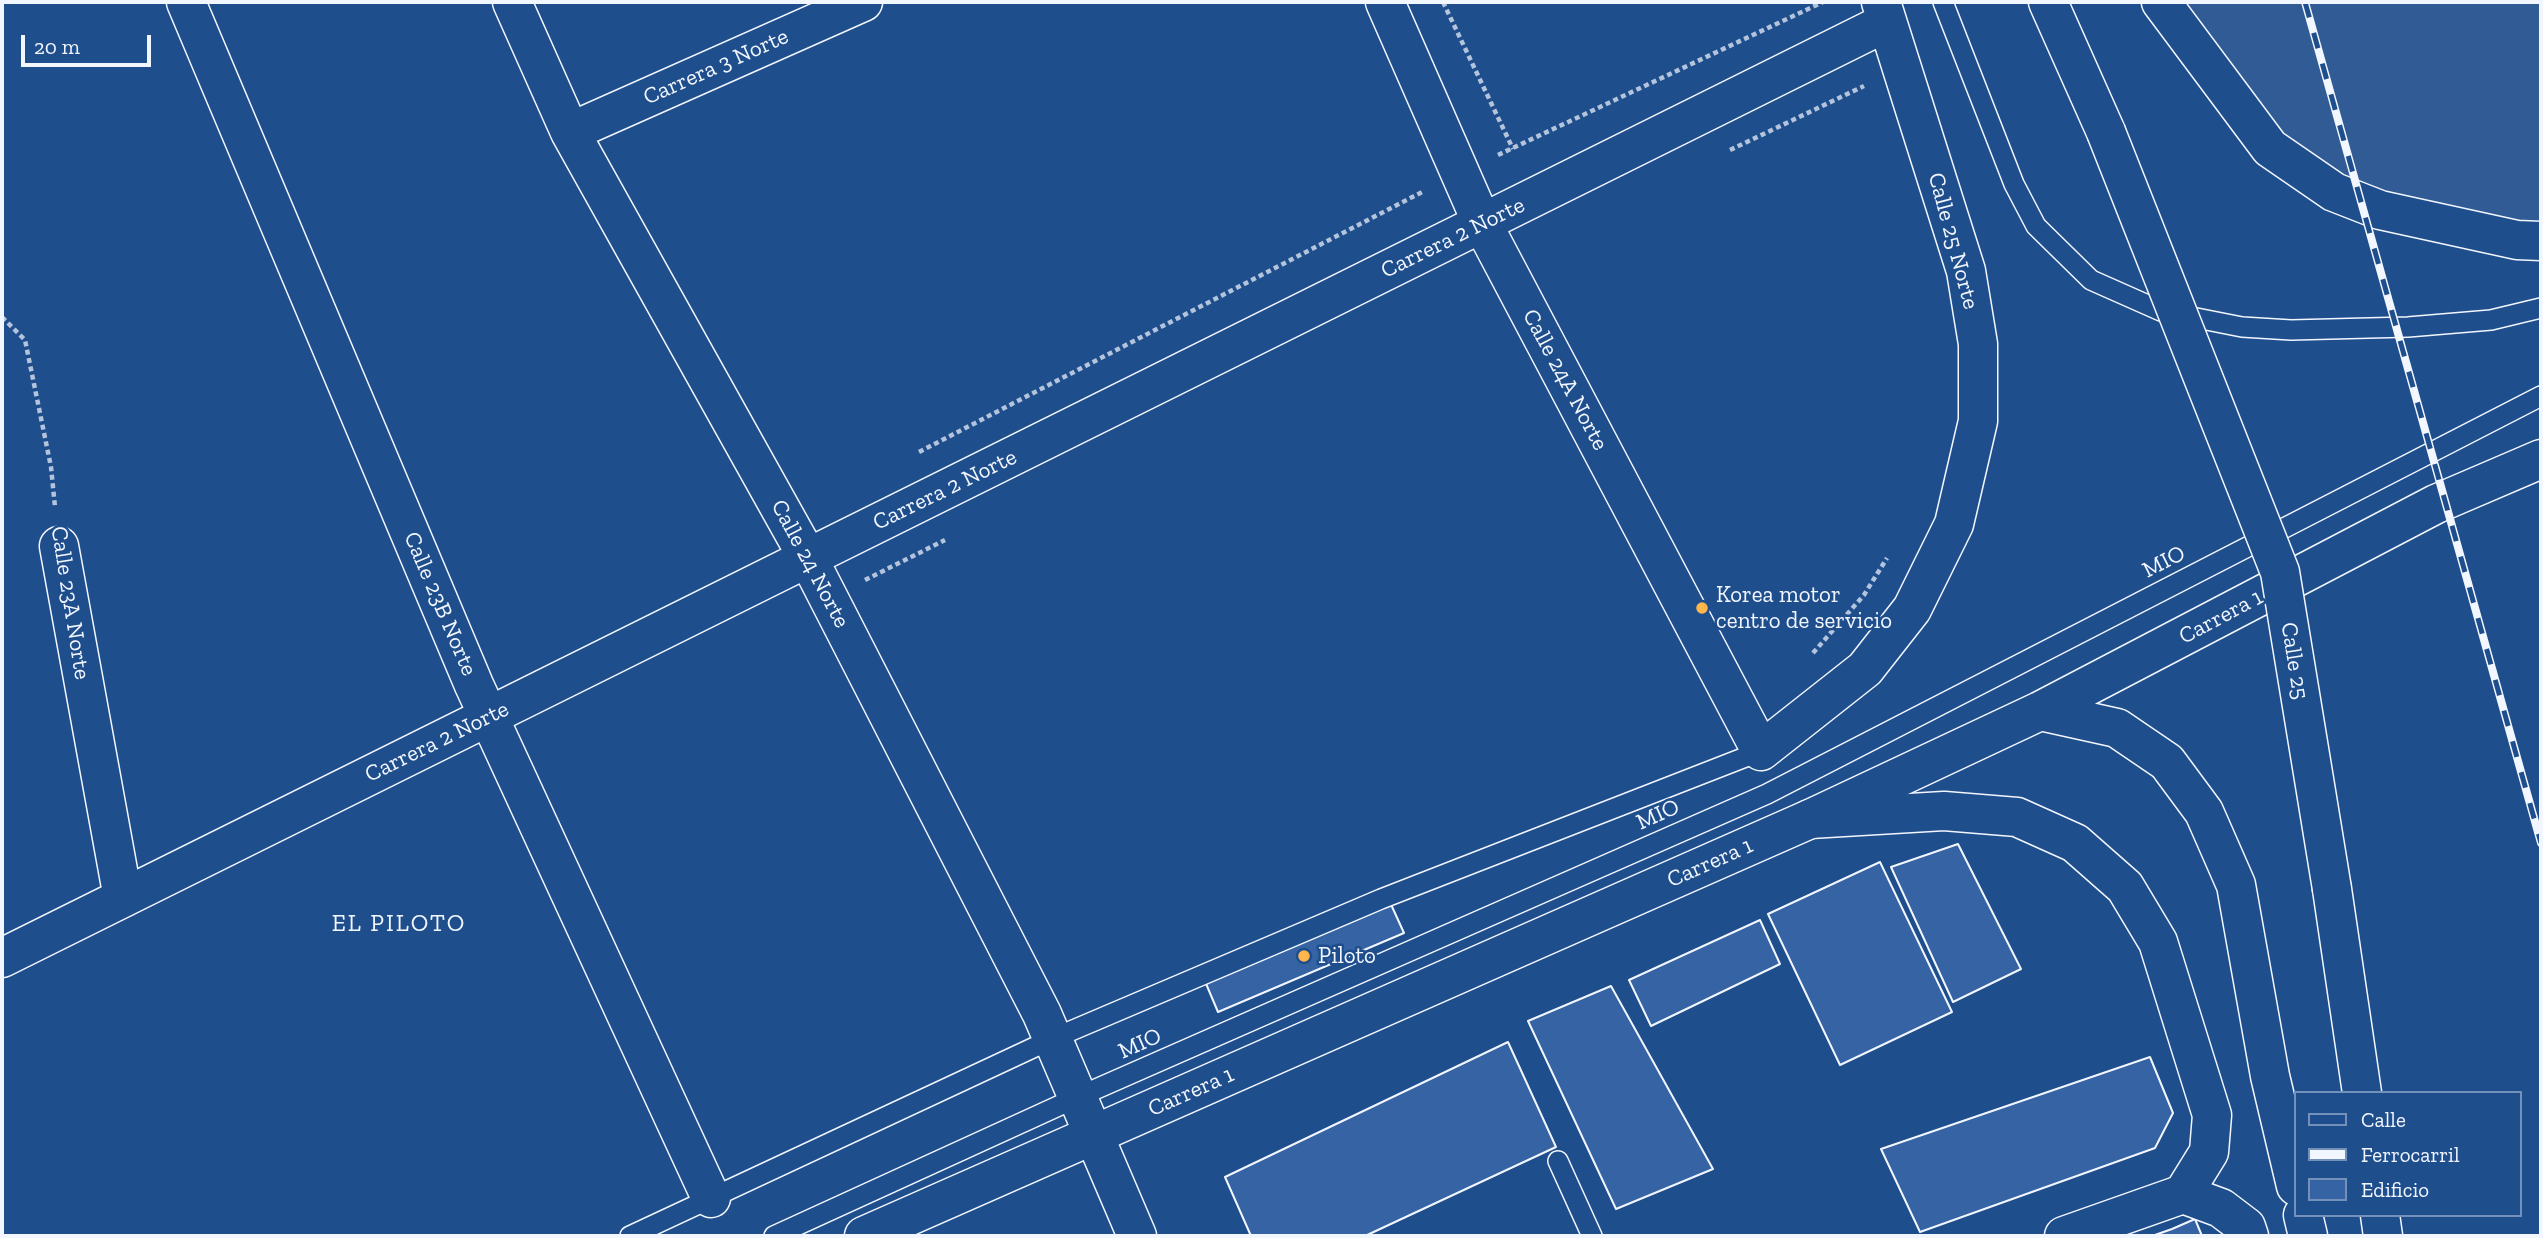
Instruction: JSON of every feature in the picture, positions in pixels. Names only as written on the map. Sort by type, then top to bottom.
[{"type":"street","name":"Calle 23B Norte","points":[[186,2],[489,716],[712,1198]]},
{"type":"street","name":"Calle 24 Norte","points":[[512,2],[570,132],[808,558],[1052,1039],[1137,1236]]},
{"type":"street","name":"Carrera 3 Norte","points":[[570,132],[863,2]]},
{"type":"street","name":"Calle 24A Norte","points":[[1385,2],[1482,223],[1761,751]]},
{"type":"street","name":"Calle 25","points":[[2048,2],[2106,132],[2280,572],[2362,1091]]},
{"type":"street","points":[[2161,2],[2270,148],[2334,192],[2380,210],[2517,240],[2541,241]]},
{"type":"street","name":"Carrera 2 Norte","points":[[2,958],[1482,223],[1884,12]]},
{"type":"street","name":"Calle 25 Norte","points":[[1761,751],[1865,669],[1912,609],[1949,536],[1978,421],[1978,344],[1966,271],[1884,12]]},
{"type":"street","name":"Carrera 1","points":[[864,1236],[1810,819],[2040,711],[2436,504],[2541,459]]},
{"type":"street","name":"Calle 23A Norte","points":[[59,546],[122,898]]},
{"type":"street","points":[[2040,711],[2117,728],[2167,762],[2204,812],[2236,885],[2270,1076],[2294,1178]]},
{"type":"street","points":[[1810,819],[1944,811],[2017,817],[2075,843],[2125,887],[2158,942],[2212,1115],[2209,1152],[2183,1194],[2064,1236]]},
{"type":"street","points":[[2183,1194],[2221,1208],[2247,1231]]},
{"type":"street","points":[[2303,1217],[2308,1236]]},
{"type":"street","points":[[2380,1217],[2383,1236]]},
{"type":"lane","points":[[1943,2],[2014,184],[2036,226],[2091,280],[2161,311],[2242,327],[2291,330],[2408,327],[2491,320],[2541,308]]},
{"type":"lane","name":"MIO","points":[[774,1236],[1078,1097],[1767,794],[2541,396]]},
{"type":"lane","points":[[630,1236],[1052,1039],[1381,899],[1761,751]]},
{"type":"lane","points":[[1558,1161],[1592,1236]]},
{"type":"path","points":[[1443,2],[1513,149],[1823,2]]},
{"type":"path","points":[[1727,152],[1865,85],[1870,98]]},
{"type":"path","name":"Calle 23A Norte","points":[[2,317],[25,340],[51,467],[59,546]]},
{"type":"path","points":[[1812,654],[1864,595],[1891,552]]},
{"type":"shaded area","points":[[2161,2],[2541,2],[2541,241],[2334,192]]},
{"type":"building","points":[[1958,844],[2021,969],[1953,1002],[1891,867]]},
{"type":"building","points":[[1880,862],[1952,1012],[1840,1065],[1768,914]]},
{"type":"building","name":"Piloto","points":[[1389,900],[1404,933],[1218,1012],[1204,979]]},
{"type":"building","points":[[1760,920],[1780,964],[1651,1026],[1629,980]]},
{"type":"building","points":[[1611,986],[1713,1169],[1616,1209],[1528,1021]]},
{"type":"building","points":[[1508,1042],[1556,1147],[1365,1236],[1251,1236],[1225,1177]]},
{"type":"building","points":[[2150,1057],[2173,1113],[2155,1148],[1920,1232],[1881,1149]]},
{"type":"building","points":[[2195,1219],[2202,1236],[2152,1236],[2172,1229]]},
{"type":"railway","points":[[2305,2],[2541,843]]},
{"type":"place","name":"Korea motor centro de servicio","points":[[1702,608]]},
{"type":"place","name":"Piloto","points":[[1304,956]]},
{"type":"district","name":"EL PILOTO","points":[[399,924]]}]
